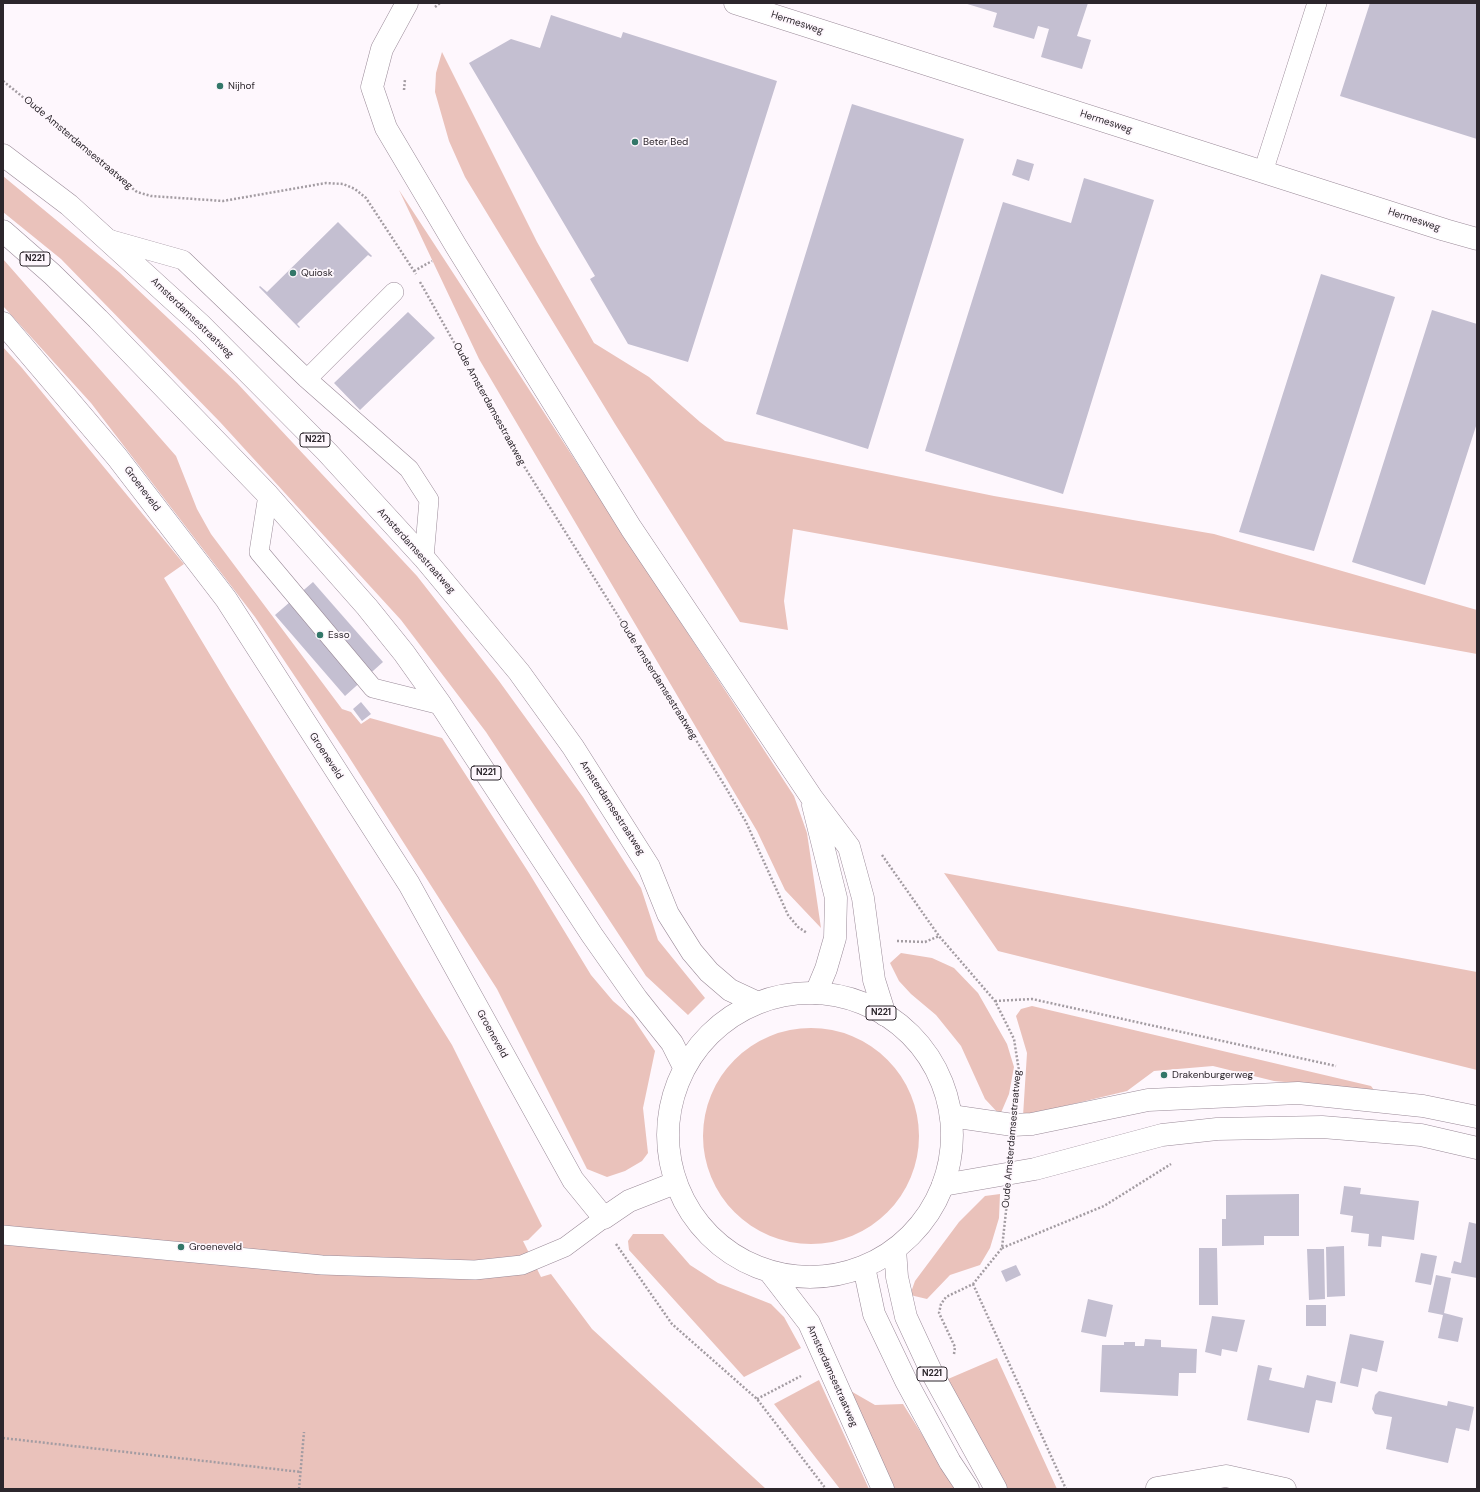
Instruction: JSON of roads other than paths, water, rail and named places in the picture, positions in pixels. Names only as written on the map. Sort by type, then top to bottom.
[{"type":"main road","points":[[407,3],[382,49],[372,87],[386,128],[460,253],[631,528],[812,798],[849,847],[863,898],[870,940],[874,980],[885,1015]]},
{"type":"main road","name":"Hermesweg","points":[[735,3],[1477,239]]},
{"type":"main road","name":"Amsterdamsestraatweg","points":[[3,155],[69,206],[196,321],[327,452],[424,558],[519,672],[573,747],[650,867],[668,914],[692,952],[709,972],[730,990],[758,1003]]},
{"type":"main road","name":"N221","points":[[3,231],[52,274],[98,319],[268,495],[367,607],[404,653],[441,705],[592,935],[637,999],[672,1044],[684,1067]]},
{"type":"main road","name":"Groeneveld","points":[[3,323],[117,457],[226,599],[409,884],[573,1180],[604,1218]]},
{"type":"main road","points":[[812,798],[836,898],[835,938],[826,969],[816,993]]},
{"type":"main road","name":"N221","points":[[816,993],[860,1002],[885,1015],[899,1025],[924,1051],[942,1082],[951,1116],[951,1151],[943,1185],[929,1213],[909,1237],[895,1248],[864,1267],[824,1276],[801,1276],[768,1270],[743,1260],[719,1245],[693,1217],[675,1183],[667,1142],[671,1101],[684,1067],[711,1033],[732,1016],[758,1003],[778,996],[816,993]]},
{"type":"main road","points":[[951,1116],[1013,1125],[1032,1124],[1148,1100],[1298,1093],[1424,1106],[1477,1117]]},
{"type":"main road","points":[[943,1185],[1010,1175],[1162,1135],[1217,1129],[1322,1127],[1421,1135],[1477,1148]]},
{"type":"main road","points":[[604,1218],[629,1201],[675,1183]]},
{"type":"main road","name":"N221","points":[[895,1248],[897,1277],[906,1317],[931,1371],[996,1489]]},
{"type":"main road","name":"N221","points":[[864,1267],[874,1314],[906,1381],[950,1462],[968,1489]]},
{"type":"main road","name":"Amsterdamsestraatweg","points":[[768,1270],[809,1323],[883,1489]]},
{"type":"main road","points":[[1157,1488],[1226,1476],[1284,1489]]},
{"type":"lane","points":[[1263,172],[1317,3]]},
{"type":"lane","points":[[105,238],[183,260],[307,379],[409,469],[429,500],[424,558]]},
{"type":"lane","points":[[307,379],[394,292]]},
{"type":"lane","points":[[268,495],[259,552],[373,688],[441,705]]},
{"type":"lane","points":[[3,1235],[322,1265],[475,1270],[522,1265],[565,1247],[604,1218]]},
{"type":"place","name":"Nijhof","points":[[220,86]]},
{"type":"place","name":"Beter Bed","points":[[635,142]]},
{"type":"place","name":"Quiosk","points":[[293,273]]},
{"type":"place","name":"Esso","points":[[320,635]]},
{"type":"place","name":"Drakenburgerweg","points":[[1164,1075]]},
{"type":"place","name":"Groeneveld","points":[[181,1247]]}]
